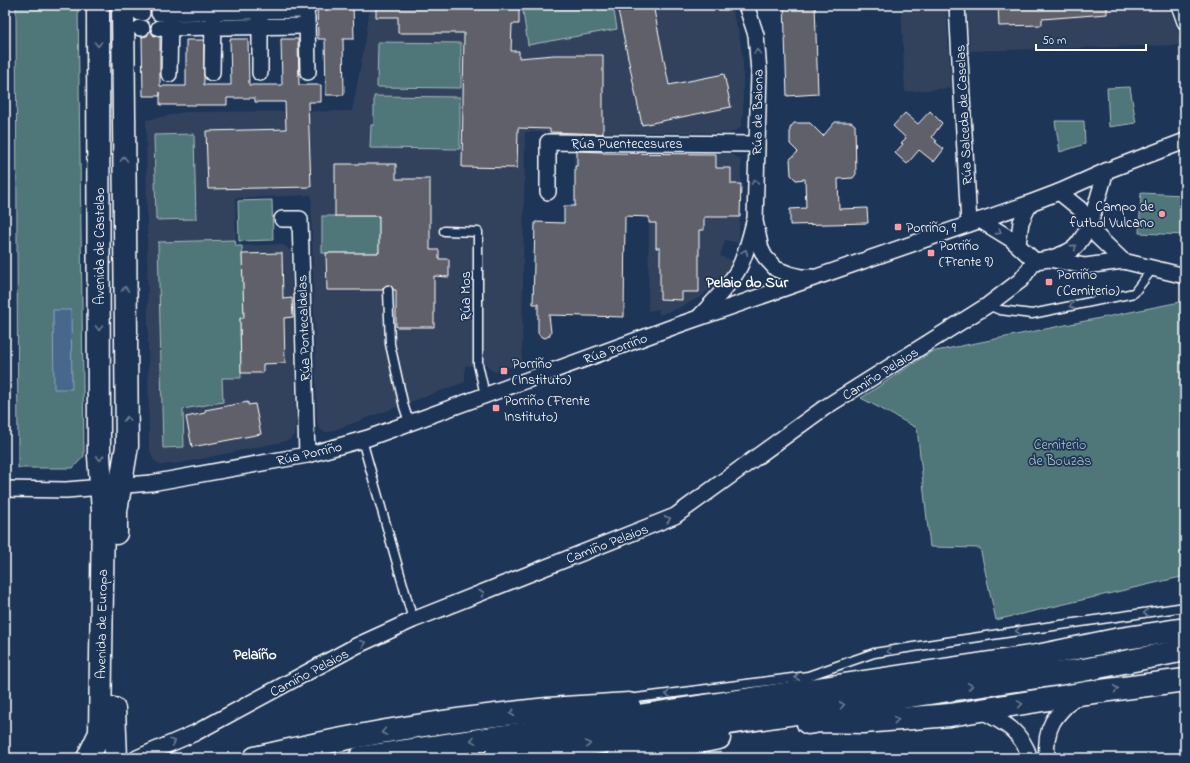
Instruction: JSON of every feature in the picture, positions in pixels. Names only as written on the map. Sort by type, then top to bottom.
[{"type":"main road","name":"Avenida de Castelao","points":[[98,5],[99,456],[111,486]]},
{"type":"main road","name":"Avenida de Castelao","points":[[111,486],[127,446],[147,18]]},
{"type":"main road","name":"Avenida de Europa","points":[[88,758],[100,733],[103,511],[111,486]]},
{"type":"main road","name":"Avenida de Europa","points":[[111,486],[116,520],[114,727],[116,758]]},
{"type":"main road","points":[[360,758],[1037,656],[1120,639],[1185,629]]},
{"type":"main road","points":[[1037,656],[1124,648],[1185,638]]},
{"type":"main road","points":[[495,758],[1083,670],[1185,650]]},
{"type":"main road","points":[[1083,670],[1129,668],[1185,661]]},
{"type":"main road","points":[[618,758],[776,727],[821,721],[863,722],[950,715],[1185,680]]},
{"type":"main road","points":[[256,758],[302,747],[389,731],[546,709],[631,704],[733,701]]},
{"type":"main road","points":[[664,748],[722,723]]},
{"type":"street","name":"Rúa de Baiona","points":[[698,318],[728,284],[738,269],[747,248],[754,221],[759,72],[756,35],[746,5]]},
{"type":"street","name":"Rúa Salceda de Caselas","points":[[957,5],[975,222]]},
{"type":"street","points":[[1179,5],[1185,22]]},
{"type":"street","points":[[147,18],[212,8],[307,7],[308,72]]},
{"type":"street","points":[[212,8],[212,73]]},
{"type":"street","points":[[260,8],[260,73]]},
{"type":"street","points":[[147,18],[213,26],[308,26]]},
{"type":"street","points":[[147,18],[170,74]]},
{"type":"street","points":[[1018,244],[1021,222],[1030,203],[1106,171],[1185,141]]},
{"type":"street","name":"Rúa Puentecesures","points":[[548,192],[548,142],[756,144]]},
{"type":"street","points":[[1042,260],[1074,249],[1082,239],[1089,223],[1106,171]]},
{"type":"street","points":[[1059,192],[1080,209],[1097,236],[1123,261]]},
{"type":"street","name":"Rúa Porriño","points":[[5,489],[66,490],[151,483],[307,455],[362,440],[698,318],[1030,203]]},
{"type":"street","name":"Rúa Pontecaldelas","points":[[282,219],[300,219],[307,455]]},
{"type":"street","name":"Rúa de Baiona","points":[[754,221],[761,249],[765,257],[776,269],[801,277],[820,276]]},
{"type":"street","points":[[975,222],[1018,244],[1042,260],[1085,266],[1123,261],[1185,276]]},
{"type":"street","name":"Camiño Pelaios","points":[[137,758],[195,733],[356,646],[413,620],[676,516],[824,408],[988,305],[1021,280],[1042,260]]},
{"type":"street","points":[[1047,758],[1046,747],[1048,733],[1053,720],[1077,695]]},
{"type":"street","points":[[982,711],[1013,729],[1026,747],[1030,758]]},
{"type":"lane","name":"Rúa Mos","points":[[444,231],[478,232],[478,364],[485,395]]},
{"type":"lane","points":[[988,305],[1000,310],[1032,314],[1134,293],[1153,268]]},
{"type":"lane","points":[[388,290],[390,344],[404,407],[410,422]]},
{"type":"lane","points":[[362,440],[413,620]]},
{"type":"lane","points":[[546,709],[808,676],[874,654],[1185,607]]},
{"type":"shaded area","points":[[370,5],[730,5],[739,33],[743,61],[743,116],[741,126],[730,133],[525,132],[522,363],[497,372],[488,368],[487,364],[465,366],[465,382],[329,432],[324,432],[320,429],[317,422],[311,195],[235,198],[236,246],[281,244],[287,247],[291,252],[296,423],[294,435],[289,440],[282,442],[181,463],[160,465],[153,459],[149,447],[146,120],[185,112],[352,111],[366,37]]},
{"type":"shaded area","points":[[901,5],[946,5],[951,88],[905,92]]},
{"type":"shaded area","points":[[967,5],[1168,5],[1183,45],[970,51]]},
{"type":"shaded area","points":[[577,153],[730,154],[739,159],[741,161],[741,168],[738,243],[725,240],[720,256],[732,260],[726,272],[718,282],[701,297],[676,309],[659,315],[659,309],[648,311],[649,217],[579,216],[564,221],[564,206],[575,206],[574,157]]},
{"type":"shaded area","points":[[53,310],[71,310],[72,389],[54,389]]},
{"type":"green space","points":[[16,5],[78,5],[84,456],[73,468],[18,468]]},
{"type":"green space","points":[[522,5],[613,5],[617,29],[528,45]]},
{"type":"green space","points":[[378,42],[461,43],[461,88],[377,87]]},
{"type":"green space","points":[[1130,87],[1136,123],[1109,127],[1107,88]]},
{"type":"green space","points":[[374,96],[460,97],[460,149],[370,148],[371,125],[374,125]]},
{"type":"green space","points":[[1055,121],[1084,121],[1085,144],[1060,152]]},
{"type":"green space","points":[[194,134],[196,219],[156,220],[154,135]]},
{"type":"green space","name":"Campo de futbol Vulcano","points":[[1141,193],[1185,195],[1185,235],[1139,233]]},
{"type":"green space","points":[[272,200],[273,240],[239,241],[238,201]]},
{"type":"green space","points":[[322,216],[379,216],[379,253],[322,253]]},
{"type":"green space","points":[[235,240],[236,246],[242,246],[244,318],[240,319],[241,378],[222,378],[223,402],[183,409],[184,447],[163,448],[158,242]]},
{"type":"green space","name":"Cemiterio de Bouzas","points":[[1185,301],[1185,576],[996,620],[980,548],[930,547],[917,428],[861,398],[931,352]]},
{"type":"building","points":[[317,5],[353,5],[354,39],[343,39],[344,95],[326,95],[325,39],[318,39]]},
{"type":"building","points":[[376,5],[516,5],[516,8],[519,8],[519,24],[512,24],[511,51],[519,51],[519,58],[554,55],[603,55],[603,134],[550,132],[550,129],[518,128],[517,168],[462,167],[464,33],[398,33],[398,17],[376,17]]},
{"type":"building","points":[[617,5],[653,5],[669,85],[724,74],[731,107],[642,125]]},
{"type":"building","points":[[784,5],[815,5],[818,94],[787,96]]},
{"type":"building","points":[[998,5],[1107,5],[1107,14],[1042,19],[1042,25],[999,26]]},
{"type":"building","points":[[150,30],[154,36],[160,37],[160,86],[186,86],[186,40],[204,40],[204,85],[231,85],[230,39],[248,39],[249,85],[282,85],[281,39],[298,39],[299,85],[321,85],[321,102],[308,102],[311,187],[208,189],[206,131],[286,129],[285,102],[255,102],[255,98],[227,98],[227,105],[160,105],[160,96],[143,96],[142,37],[147,36]]},
{"type":"building","points":[[930,111],[942,123],[932,137],[937,141],[935,142],[944,149],[934,162],[919,150],[907,164],[895,153],[906,138],[893,126],[905,113],[918,124]]},
{"type":"building","points":[[835,122],[851,122],[855,125],[856,174],[853,178],[838,179],[839,209],[867,208],[868,223],[790,225],[790,209],[806,208],[805,179],[796,180],[791,175],[790,159],[798,152],[790,144],[790,128],[794,123],[810,123],[823,136]]},
{"type":"building","points":[[577,151],[603,153],[716,154],[716,168],[731,168],[731,184],[741,184],[740,217],[704,217],[704,230],[699,230],[699,292],[682,292],[682,300],[660,299],[660,248],[656,248],[656,223],[649,223],[649,217],[625,216],[624,317],[549,315],[551,332],[549,336],[545,338],[540,336],[538,333],[538,304],[533,304],[535,222],[564,223],[564,206],[575,206],[575,166],[577,166]]},
{"type":"building","points":[[335,164],[396,164],[396,179],[430,179],[430,250],[439,250],[439,259],[449,259],[449,277],[434,276],[434,327],[396,327],[396,290],[394,290],[390,285],[385,286],[382,290],[327,290],[326,253],[379,253],[379,216],[335,216]]},
{"type":"building","points":[[282,253],[283,299],[292,298],[293,317],[284,318],[285,363],[263,364],[263,373],[241,373],[240,318],[244,318],[242,254]]},
{"type":"building","points":[[248,402],[248,405],[255,404],[261,434],[192,447],[186,417],[205,413],[205,410]]},
{"type":"place","name":"Campo de futbol Vulcano","points":[[1162,214]]},
{"type":"place","name":"Porriño, 9","points":[[898,227]]},
{"type":"place","name":"Porriño (Frente 9)","points":[[931,253]]},
{"type":"place","name":"Porriño (Cemiterio)","points":[[1049,282]]},
{"type":"place","name":"Porriño (Instituto)","points":[[504,371]]},
{"type":"place","name":"Porriño (Frente Instituto)","points":[[496,408]]},
{"type":"district","name":"Pelaio do Sur","points":[[747,282]]},
{"type":"district","name":"Pelaíño","points":[[255,654]]}]
